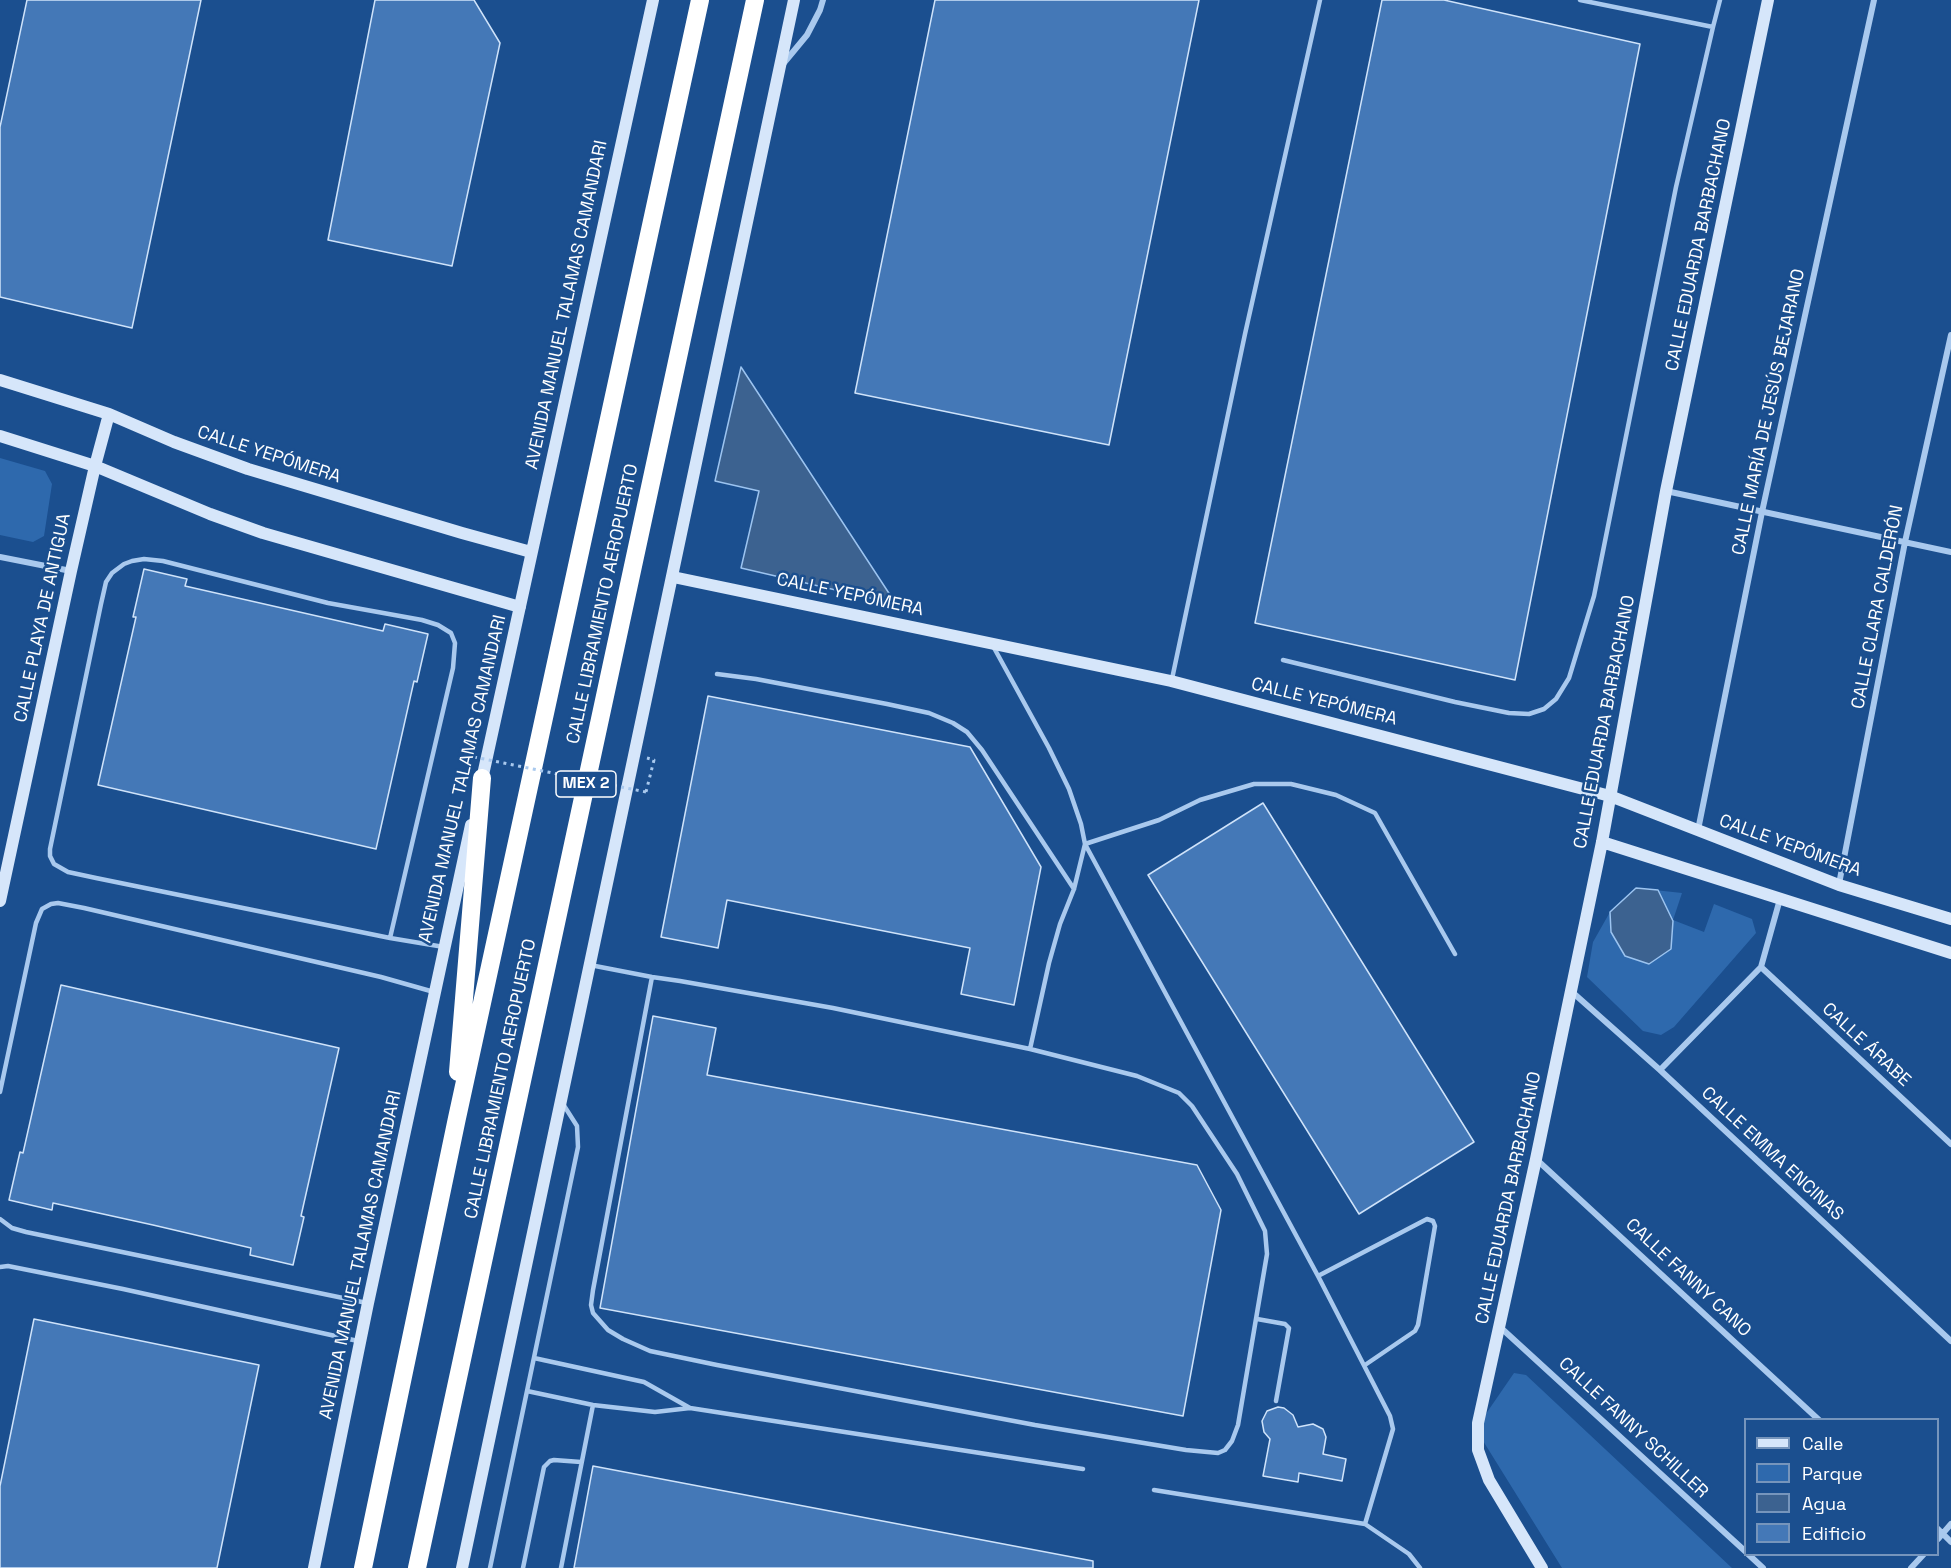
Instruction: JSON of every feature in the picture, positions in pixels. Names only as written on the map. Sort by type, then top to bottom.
[{"type":"highway","name":"CALLE LIBRAMIENTO AEROPUERTO","points":[[363,1568],[451,1147],[700,0]]},
{"type":"highway","name":"CALLE LIBRAMIENTO AEROPUERTO","points":[[417,1568],[754,0]]},
{"type":"highway","points":[[451,1147],[482,778]]},
{"type":"main road","name":"AVENIDA MANUEL TALAMAS CAMANDARI","points":[[314,1568],[434,992],[653,0]]},
{"type":"main road","points":[[462,1568],[794,0]]},
{"type":"main road","name":"CALLE EDUARDA BARBACHANO","points":[[1542,1568],[1489,1480],[1478,1450],[1477,1436],[1481,1408],[1602,842],[1666,491],[1768,0]]},
{"type":"main road","name":"CALLE YEPÓMERA","points":[[0,380],[109,414],[248,470],[531,552]]},
{"type":"main road","name":"CALLE PLAYA DE ANTIGUA","points":[[0,901],[71,571],[109,414]]},
{"type":"main road","points":[[0,436],[95,466],[210,514],[263,532],[520,607]]},
{"type":"main road","name":"CALLE YEPÓMERA","points":[[673,577],[1171,681],[1611,796],[1839,885],[1951,920]]},
{"type":"main road","points":[[1602,842],[1951,954]]},
{"type":"street","points":[[779,69],[807,35],[824,0]]},
{"type":"street","name":"CALLE MARÍA DE JESÚS BEJARANO","points":[[1697,831],[1762,512],[1874,0]]},
{"type":"street","name":"CALLE CLARA CALDERÓN","points":[[1839,885],[1905,543],[1951,335]]},
{"type":"street","points":[[1666,491],[1951,552]]},
{"type":"street","points":[[0,557],[71,571]]},
{"type":"street","points":[[1660,1070],[1761,968],[1780,898]]},
{"type":"street","name":"CALLE ÁRABE","points":[[1761,968],[1951,1144]]},
{"type":"street","name":"CALLE EMMA ENCINAS","points":[[1571,991],[1660,1070],[1951,1341]]},
{"type":"street","name":"CALLE FANNY CANO","points":[[1536,1159],[1818,1418]]},
{"type":"street","name":"CALLE FANNY SCHILLER","points":[[1500,1326],[1744,1550]]},
{"type":"street","points":[[1951,1524],[1939,1534],[1951,1542]]},
{"type":"street","name":"CALLE FANNY SCHILLER","points":[[1750,1556],[1763,1568]]},
{"type":"street","points":[[1911,1568],[1922,1556]]},
{"type":"lane","points":[[1171,681],[1250,311],[1320,0]]},
{"type":"lane","points":[[1580,0],[1713,27]]},
{"type":"lane","points":[[1282,660],[1509,713],[1528,714],[1544,709],[1556,699],[1569,678],[1594,596],[1671,210],[1720,0]]},
{"type":"lane","points":[[390,938],[453,668],[454,643],[451,633],[438,625],[422,620],[328,603],[163,561],[144,559],[124,564],[112,573],[106,582],[50,849],[50,856],[54,864],[68,872],[96,878],[390,938],[444,946]]},
{"type":"lane","points":[[992,643],[1069,789],[1085,844],[1318,1275],[1390,1416],[1393,1429],[1365,1524]]},
{"type":"lane","points":[[717,674],[756,679],[887,704],[930,713],[953,723],[967,732],[982,750],[1074,889]]},
{"type":"lane","points":[[1085,844],[1159,820],[1200,800],[1254,784],[1291,784],[1336,795],[1375,813],[1455,954]]},
{"type":"lane","points":[[1030,1049],[1049,963],[1060,924],[1074,889],[1085,844]]},
{"type":"lane","points":[[0,1092],[36,922],[42,909],[51,904],[58,903],[84,908],[381,977],[434,992]]},
{"type":"lane","points":[[590,966],[652,976],[833,1008],[1030,1049],[1137,1076],[1179,1093],[1192,1106],[1237,1174],[1265,1231],[1267,1254],[1238,1425],[1232,1441],[1225,1450],[1218,1453],[1186,1450],[1035,1425],[717,1365],[650,1351],[622,1339],[598,1321],[591,1305],[652,976]]},
{"type":"lane","points":[[490,1568],[578,1147],[577,1126],[561,1101]]},
{"type":"lane","points":[[0,1219],[12,1228],[26,1232],[368,1303]]},
{"type":"lane","points":[[1318,1275],[1427,1219],[1433,1221],[1435,1226],[1418,1325],[1415,1331],[1365,1365]]},
{"type":"lane","points":[[0,1266],[123,1289],[360,1341]]},
{"type":"lane","points":[[1257,1318],[1285,1323],[1289,1328],[1276,1401]]},
{"type":"lane","points":[[534,1358],[644,1382],[690,1408]]},
{"type":"lane","points":[[527,1391],[593,1405],[655,1412],[690,1408],[1083,1469]]},
{"type":"lane","points":[[561,1568],[593,1405]]},
{"type":"lane","points":[[523,1568],[544,1467],[554,1460],[581,1462]]},
{"type":"lane","points":[[1154,1490],[1365,1524],[1409,1554],[1420,1568]]},
{"type":"path","points":[[474,757],[646,792]]},
{"type":"green space","points":[[0,458],[45,471],[52,484],[44,536],[33,542],[0,535]]},
{"type":"green space","points":[[1636,888],[1682,893],[1673,920],[1704,932],[1714,904],[1752,919],[1756,933],[1674,1027],[1661,1035],[1643,1031],[1587,977],[1593,942],[1610,912]]},
{"type":"green space","points":[[1514,1373],[1526,1375],[1732,1568],[1562,1568],[1480,1436],[1481,1421]]},
{"type":"water","points":[[741,367],[896,604],[741,568],[759,491],[715,481]]},
{"type":"water","points":[[1636,888],[1658,890],[1673,921],[1671,949],[1649,964],[1625,956],[1611,932],[1610,912]]},
{"type":"building","points":[[27,0],[201,0],[132,328],[0,297],[0,127]]},
{"type":"building","points":[[375,0],[474,0],[500,43],[452,266],[328,240]]},
{"type":"building","points":[[935,0],[1199,0],[1109,445],[855,393]]},
{"type":"building","points":[[1382,0],[1444,0],[1640,44],[1515,680],[1255,623]]},
{"type":"building","points":[[144,569],[187,579],[185,586],[383,631],[385,624],[428,634],[417,682],[414,681],[376,849],[98,785],[136,617],[133,617]]},
{"type":"building","points":[[708,696],[970,747],[1041,867],[1014,1005],[961,994],[970,948],[727,900],[718,948],[661,937]]},
{"type":"building","points":[[1263,803],[1474,1142],[1359,1214],[1148,875]]},
{"type":"building","points":[[61,985],[339,1048],[301,1216],[304,1217],[293,1265],[250,1255],[251,1248],[153,1225],[53,1203],[52,1210],[9,1200],[20,1152],[23,1153]]},
{"type":"building","points":[[653,1016],[716,1028],[707,1075],[1197,1165],[1221,1210],[1183,1416],[600,1308]]},
{"type":"building","points":[[34,1319],[259,1365],[217,1568],[0,1568],[0,1486]]},
{"type":"building","points":[[1278,1407],[1284,1408],[1293,1415],[1298,1427],[1313,1424],[1323,1429],[1326,1437],[1323,1454],[1346,1459],[1342,1481],[1299,1473],[1298,1482],[1263,1476],[1270,1439],[1264,1432],[1262,1421],[1267,1411]]},
{"type":"building","points":[[593,1466],[1093,1561],[1093,1568],[574,1568]]}]
